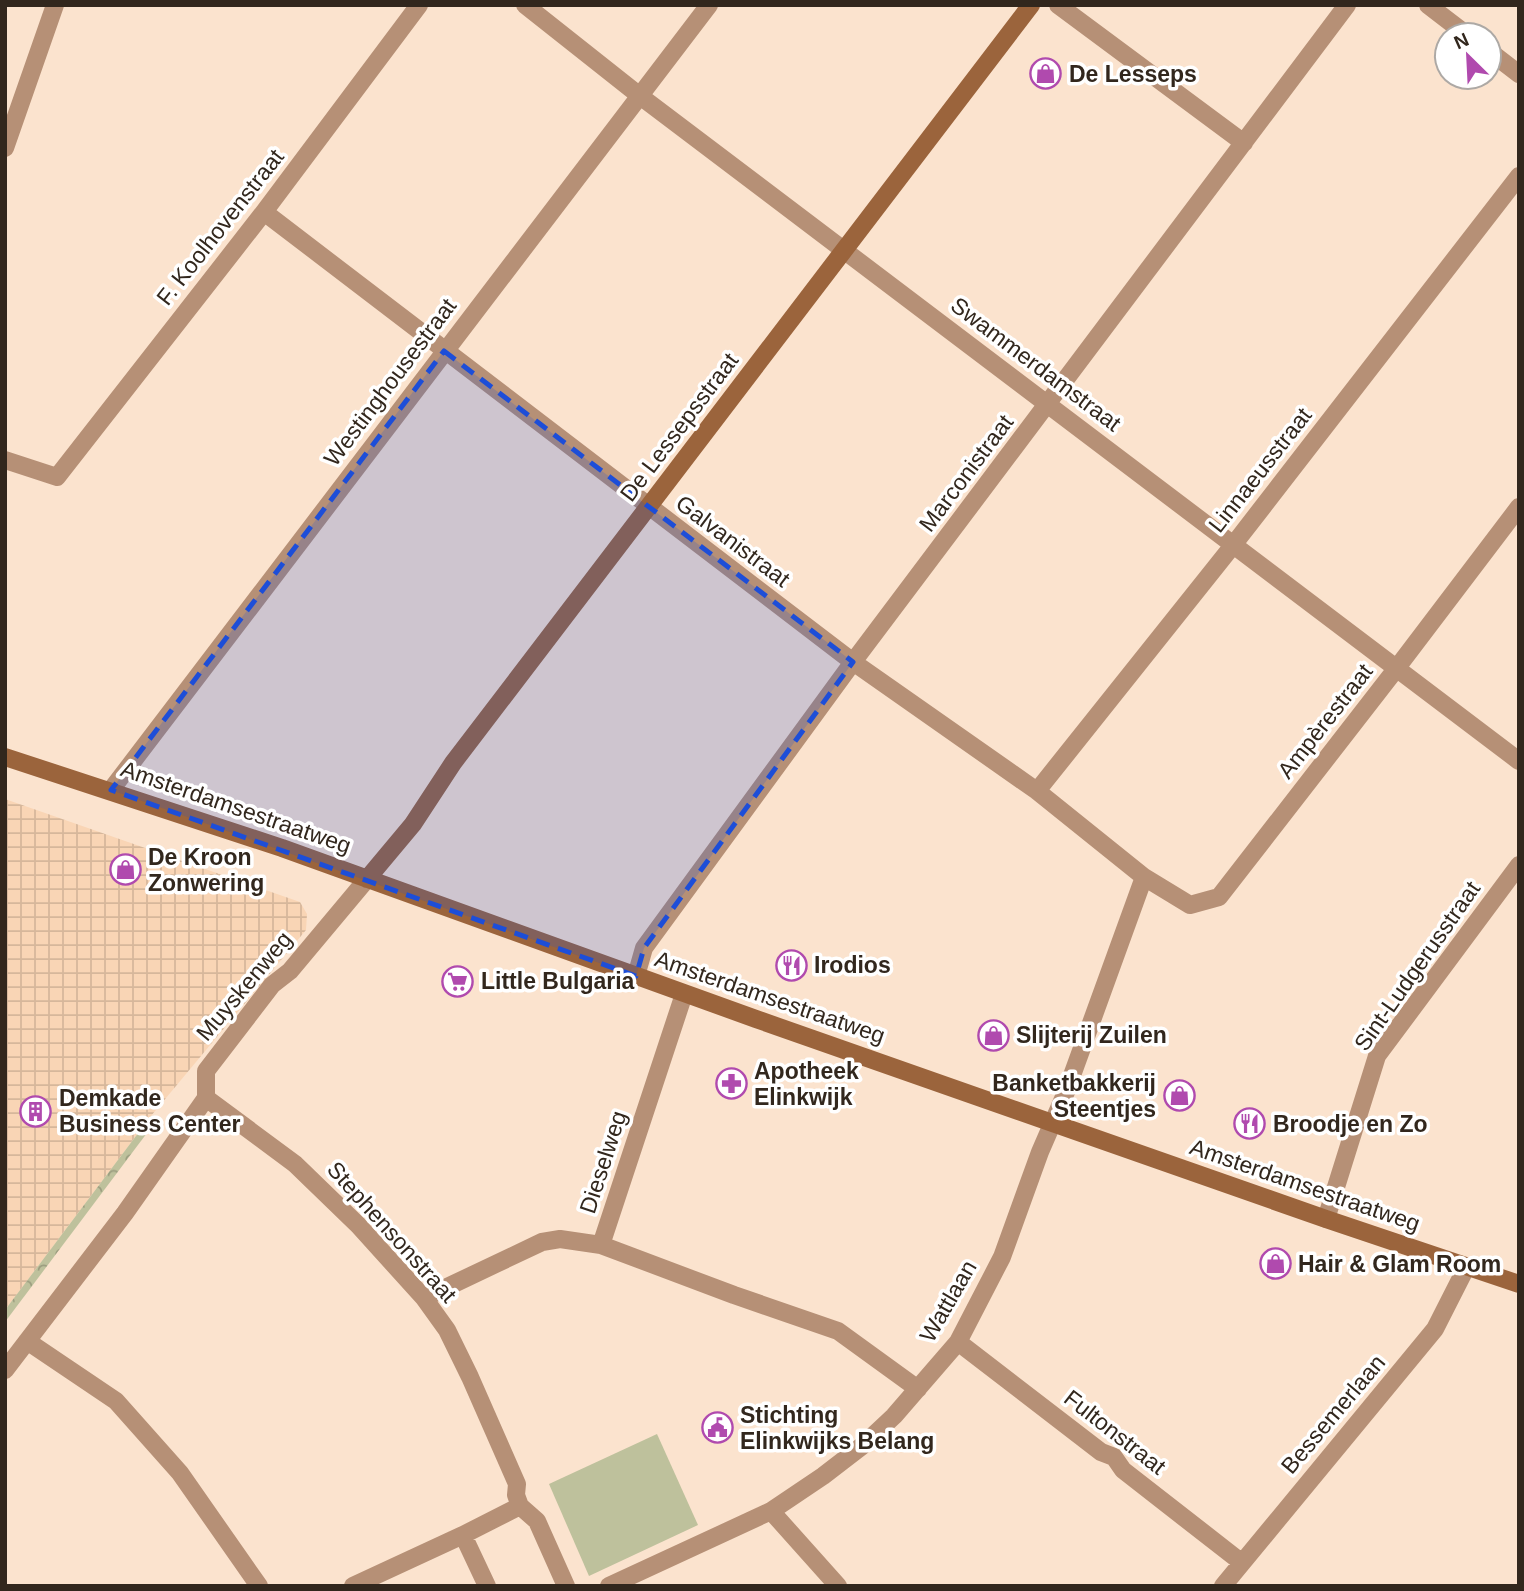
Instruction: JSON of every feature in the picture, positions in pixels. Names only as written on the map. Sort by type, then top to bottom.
[{"type":"main road","name":"De Lessepsstraat","points":[[368,879],[413,824],[453,763],[1031,5]]},
{"type":"main road","name":"Amsterdamsestraatweg","points":[[5,757],[111,790],[368,879],[684,994],[1325,1219],[1519,1284]]},
{"type":"street","points":[[5,148],[54,5]]},
{"type":"street","name":"F. Koolhovenstraat","points":[[5,460],[57,477],[264,212],[419,5]]},
{"type":"street","name":"Swammerdamstraat","points":[[525,5],[640,96],[1519,761]]},
{"type":"street","name":"Westinghousestraat","points":[[111,790],[709,5]]},
{"type":"street","points":[[1059,5],[1244,143]]},
{"type":"street","name":"Marconistraat","points":[[636,976],[644,948],[853,662],[1347,5]]},
{"type":"street","points":[[1429,5],[1449,21]]},
{"type":"street","points":[[1503,62],[1519,74]]},
{"type":"street","name":"Linnaeusstraat","points":[[1037,791],[1234,544],[1519,176]]},
{"type":"street","name":"Galvanistraat","points":[[264,212],[853,662],[1037,791],[1144,877]]},
{"type":"street","name":"Ampèrestraat","points":[[1144,877],[1190,905],[1219,897],[1519,507]]},
{"type":"street","name":"Sint-Ludgerusstraat","points":[[1325,1219],[1377,1056],[1519,865]]},
{"type":"street","name":"Wattlaan","points":[[609,1586],[771,1511],[862,1446],[894,1416],[958,1342],[1002,1257],[1052,1122],[1066,1092],[1144,877]]},
{"type":"street","name":"Muyskenweg","points":[[5,1370],[125,1213],[206,1098],[206,1071],[272,985],[290,971],[368,879]]},
{"type":"street","name":"Dieselweg","points":[[424,1298],[542,1242],[560,1239],[601,1245],[684,994]]},
{"type":"street","name":"Stephensonstraat","points":[[206,1098],[295,1164],[358,1225],[424,1298],[447,1329],[517,1484],[516,1495],[520,1506],[537,1521],[566,1586]]},
{"type":"street","points":[[601,1245],[734,1296],[838,1331],[918,1388]]},
{"type":"street","name":"Bessemerlaan","points":[[1223,1586],[1436,1329],[1467,1266]]},
{"type":"street","points":[[27,1341],[116,1401],[180,1473],[259,1586]]},
{"type":"street","name":"Fultonstraat","points":[[958,1342],[1101,1452],[1114,1457],[1123,1470],[1241,1562]]},
{"type":"street","points":[[353,1586],[520,1506]]},
{"type":"street","points":[[771,1511],[838,1586]]},
{"type":"street","points":[[463,1535],[487,1586]]},
{"type":"highlighted area","points":[[444,351],[853,662],[644,948],[636,976],[111,790]]},
{"type":"shaded area","points":[[5,799],[300,902],[307,914],[306,930],[151,1116],[5,1310]]},
{"type":"green space","points":[[151,1116],[159,1117],[5,1322],[5,1310]]},
{"type":"green space","points":[[657,1434],[698,1525],[589,1576],[549,1484]]},
{"type":"place","name":"De Lesseps","points":[[1046,74]]},
{"type":"place","name":"De Kroon Zonwering","points":[[125,870]]},
{"type":"place","name":"Irodios","points":[[791,965]]},
{"type":"place","name":"Little Bulgaria","points":[[458,981]]},
{"type":"place","name":"Slijterij Zuilen","points":[[993,1035]]},
{"type":"place","name":"Apotheek Elinkwijk","points":[[731,1084]]},
{"type":"place","name":"Banketbakkerij Steentjes","points":[[1179,1096]]},
{"type":"place","name":"Demkade Business Center","points":[[36,1111]]},
{"type":"place","name":"Broodje en Zo","points":[[1250,1124]]},
{"type":"place","name":"Hair & Glam Room","points":[[1275,1264]]},
{"type":"place","name":"Stichting Elinkwijks Belang","points":[[717,1428]]}]
